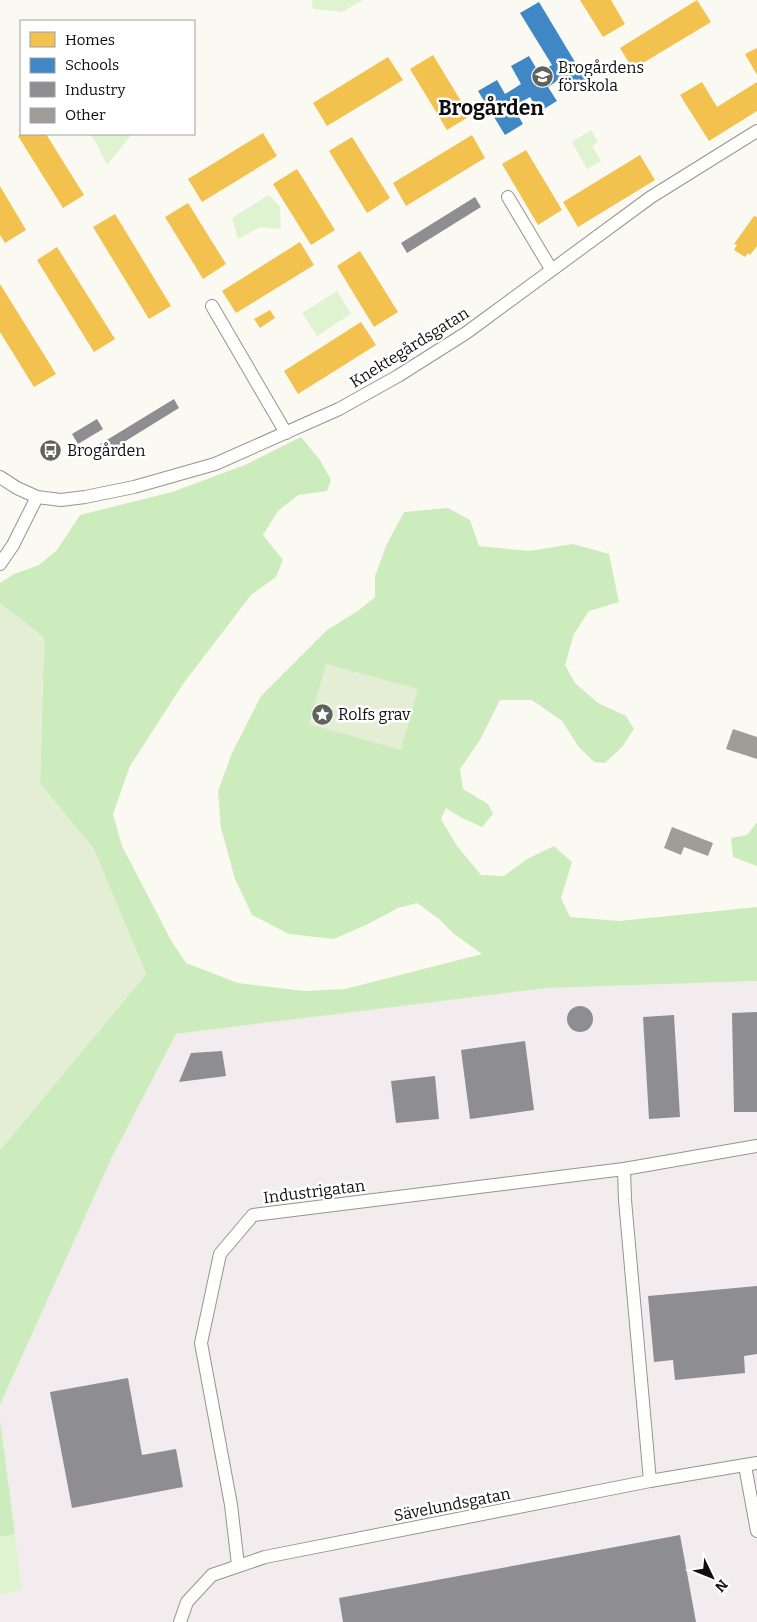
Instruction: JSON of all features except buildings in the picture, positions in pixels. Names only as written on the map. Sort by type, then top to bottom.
[{"type":"street","name":"Knektegårdsgatan","points":[[0,477],[17,488],[37,497],[61,500],[85,497],[134,487],[215,464],[339,409],[398,376],[466,333],[651,197],[757,131]]},
{"type":"street","points":[[508,197],[551,269]]},
{"type":"street","points":[[212,306],[286,433]]},
{"type":"street","points":[[0,564],[13,545],[37,497]]},
{"type":"street","name":"Industrigatan","points":[[238,1565],[231,1505],[201,1343],[220,1254],[254,1215],[624,1169],[757,1146]]},
{"type":"street","points":[[624,1169],[625,1200],[650,1481]]},
{"type":"street","points":[[751,1465],[757,1531]]},
{"type":"street","name":"Sävelundsgatan","points":[[180,1622],[187,1602],[212,1575],[265,1557],[650,1481],[751,1465]]},
{"type":"shaded area","points":[[757,981],[757,1622],[0,1622],[0,1595],[22,1590],[0,1419],[0,1405],[112,1157],[176,1034],[547,988]]},
{"type":"green space","points":[[312,0],[363,0],[342,12],[313,9]]},
{"type":"green space","points":[[591,130],[598,142],[592,146],[601,161],[587,169],[572,142]]},
{"type":"green space","points":[[89,135],[131,135],[107,165],[94,139]]},
{"type":"green space","points":[[268,195],[280,206],[281,229],[261,227],[238,239],[232,218]]},
{"type":"green space","points":[[337,291],[351,314],[317,336],[302,313]]},
{"type":"green space","points":[[301,437],[320,460],[331,480],[327,491],[298,495],[278,511],[263,535],[283,560],[276,577],[251,595],[183,684],[130,766],[113,814],[122,846],[172,942],[186,963],[238,983],[304,991],[345,989],[482,954],[454,934],[439,919],[417,903],[398,908],[334,939],[289,934],[252,915],[235,879],[221,828],[218,791],[232,753],[261,696],[327,630],[358,611],[375,597],[375,576],[386,546],[404,512],[448,508],[470,520],[479,546],[529,551],[573,544],[609,554],[619,602],[589,611],[574,634],[565,665],[575,683],[598,703],[626,716],[634,729],[622,747],[605,763],[594,762],[578,746],[562,721],[532,700],[500,700],[480,740],[460,769],[463,789],[488,804],[493,814],[482,827],[446,808],[441,819],[457,846],[481,875],[504,876],[527,859],[554,846],[572,862],[561,898],[570,917],[619,921],[757,907],[757,981],[547,988],[176,1034],[112,1157],[0,1405],[0,1150],[146,974],[93,848],[40,784],[44,638],[0,603],[0,583],[14,574],[39,565],[57,550],[80,515],[172,492],[245,465]]},
{"type":"green space","points":[[0,603],[44,638],[40,784],[93,848],[146,974],[0,1150]]},
{"type":"green space","points":[[326,664],[418,689],[401,750],[309,724]]},
{"type":"green space","points":[[757,822],[757,866],[733,857],[731,838],[747,835]]},
{"type":"green space","points":[[0,1419],[15,1534],[0,1537]]},
{"type":"green space","points":[[15,1534],[22,1590],[0,1595],[0,1537]]},
{"type":"place","name":"Brogårdens förskola","points":[[542,76]]},
{"type":"place","name":"Brogården","points":[[51,450]]},
{"type":"place","name":"Rolfs grav","points":[[322,714]]},
{"type":"district","name":"Brogården","points":[[491,108]]}]
